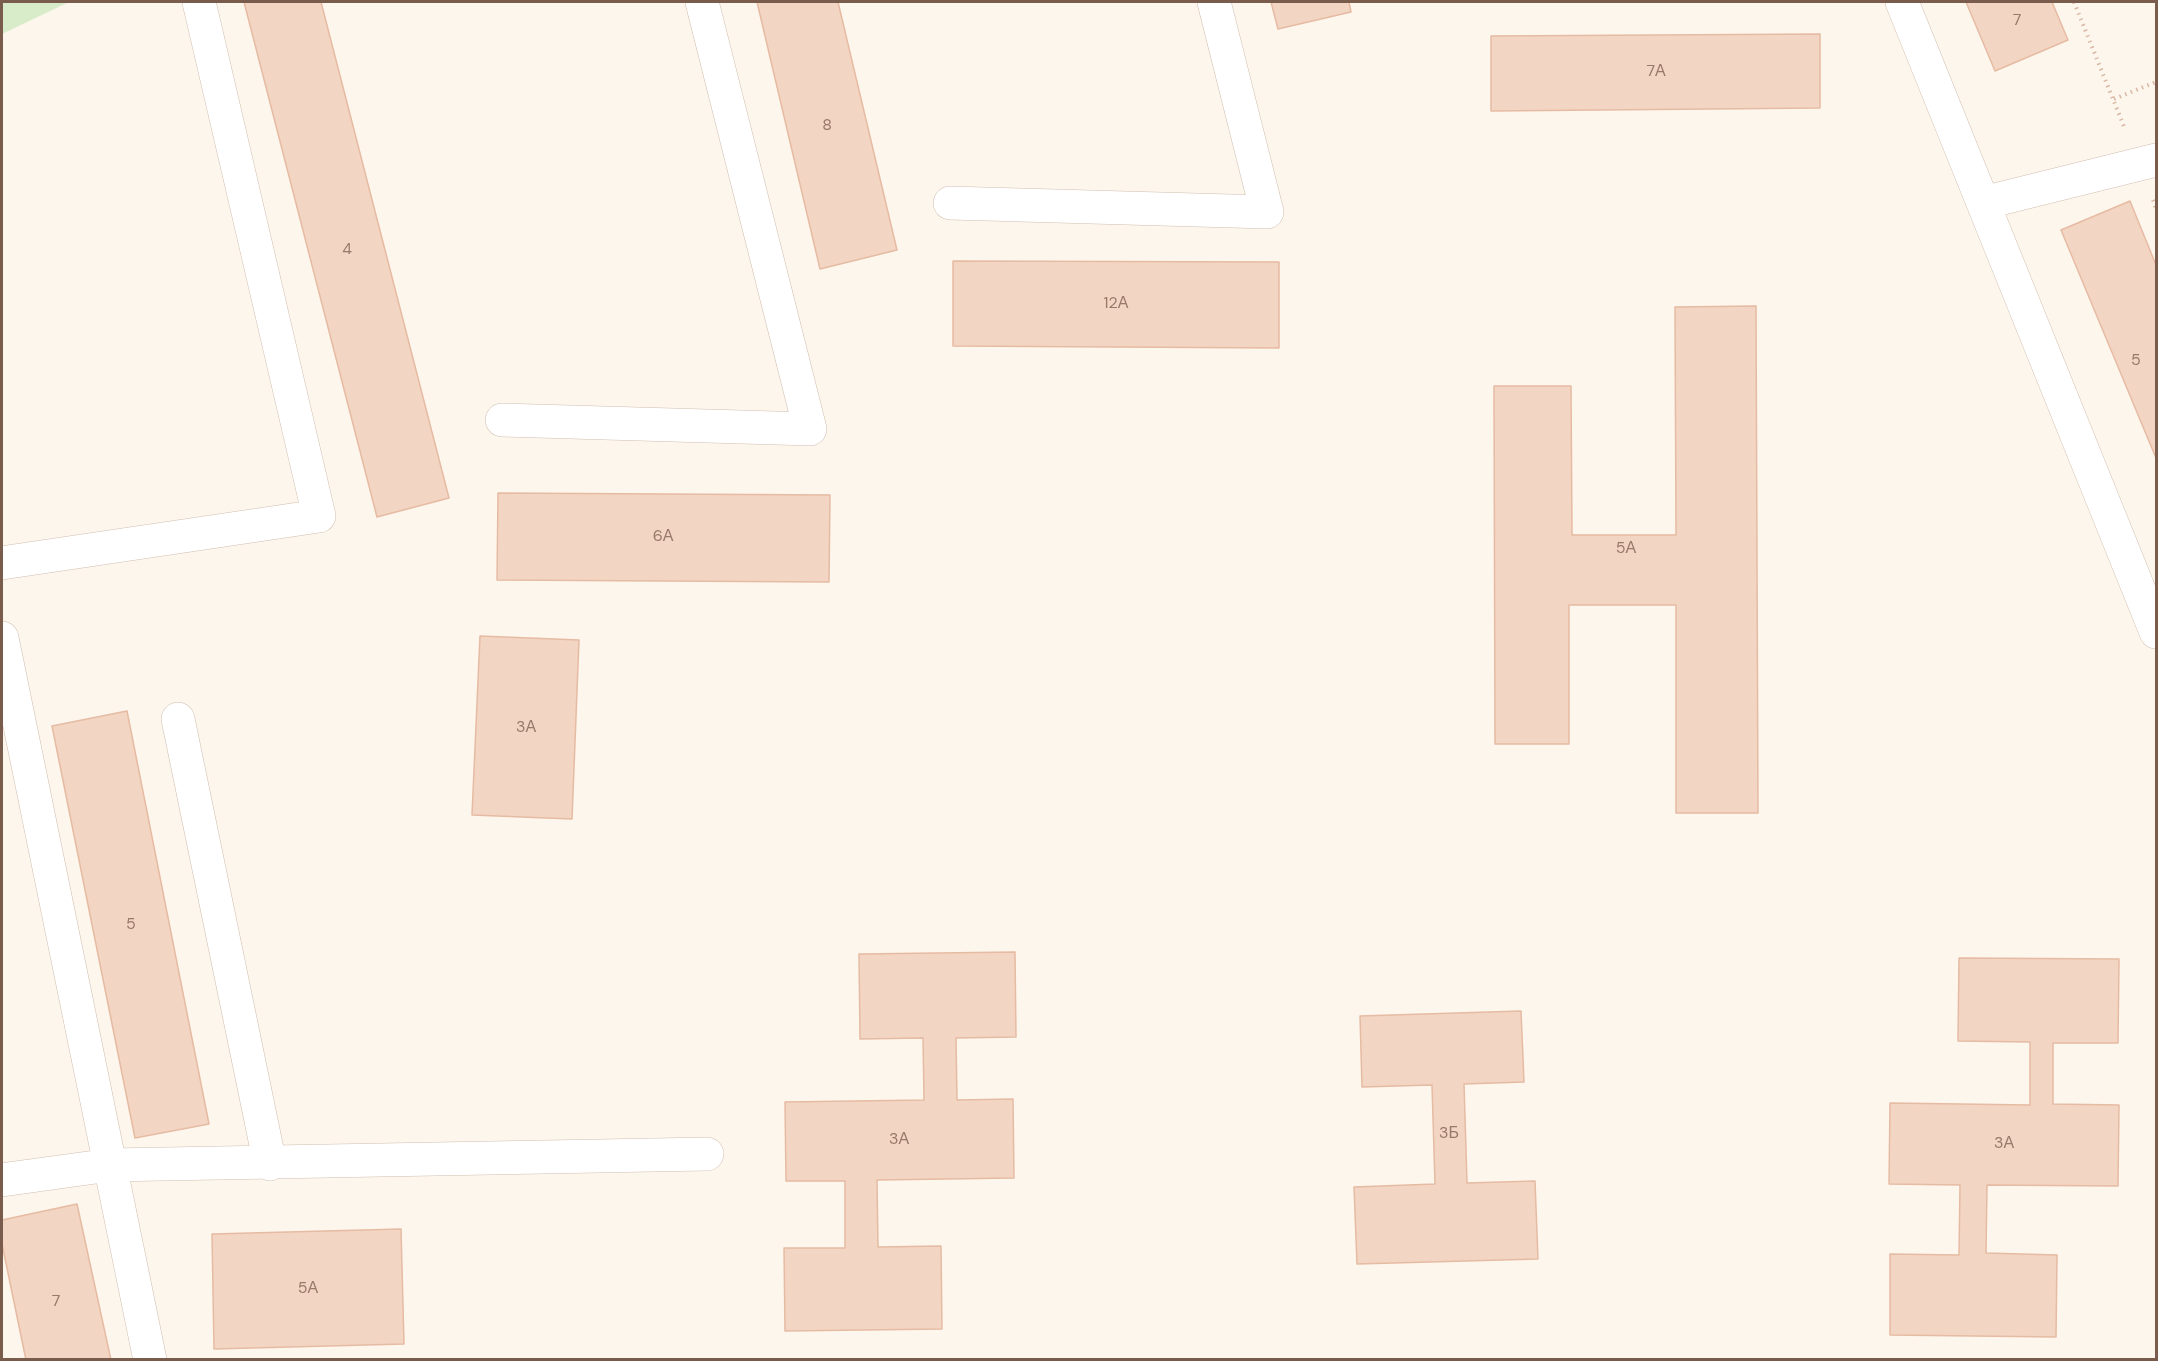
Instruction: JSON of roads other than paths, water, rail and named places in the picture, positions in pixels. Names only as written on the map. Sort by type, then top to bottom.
[{"type":"lane","points":[[2,563],[319,516],[199,2]]},
{"type":"lane","points":[[502,420],[810,429],[702,2]]},
{"type":"lane","points":[[950,203],[1267,212],[1214,2]]},
{"type":"lane","points":[[1902,2],[2157,633]]},
{"type":"lane","points":[[1983,203],[2147,162]]},
{"type":"lane","points":[[2,638],[11,732],[110,1165],[150,1359]]},
{"type":"lane","points":[[178,719],[270,1164]]},
{"type":"lane","points":[[2,1180],[110,1165],[270,1164],[707,1154]]}]
